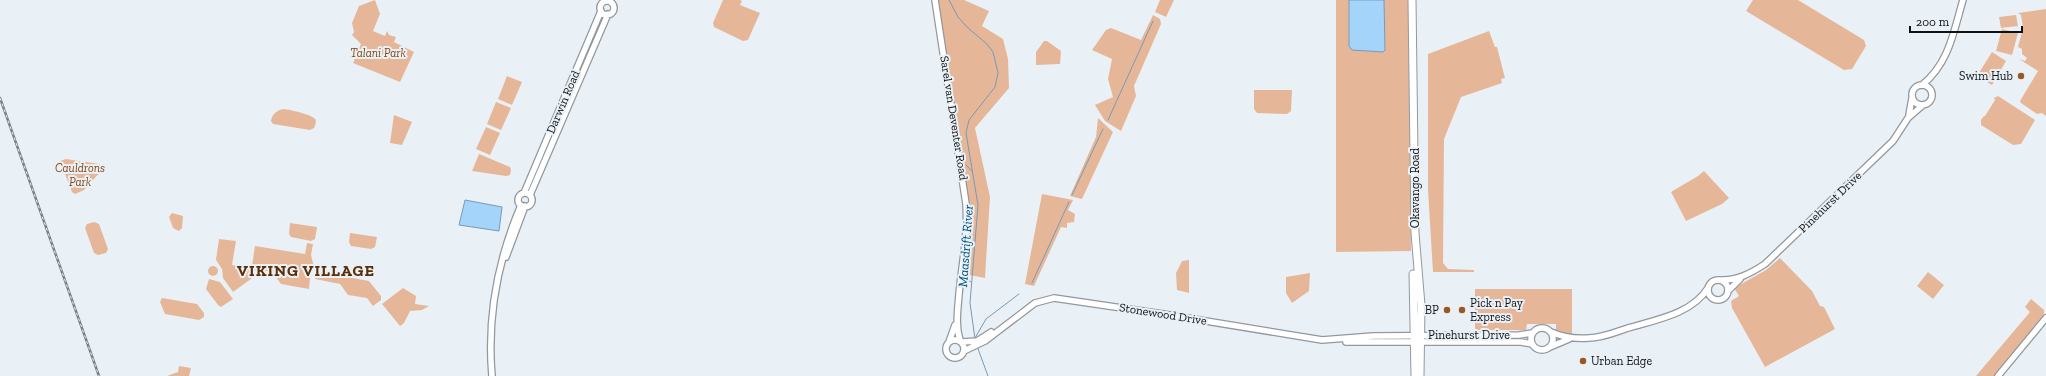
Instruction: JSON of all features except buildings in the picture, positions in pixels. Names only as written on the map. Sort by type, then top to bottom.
[{"type":"main road","name":"Okavango Road","points":[[1411,0],[1420,376]]},
{"type":"main road","name":"Okavango Road","points":[[1414,376],[1418,339]]},
{"type":"street","name":"Sarel van Deventer Road","points":[[936,0],[966,204],[966,226],[957,331],[961,341]]},
{"type":"street","points":[[1936,72],[1922,85],[1913,90],[1912,98],[1915,102],[1923,105],[1930,101],[1936,72],[1948,50],[1963,0]]},
{"type":"street","name":"Darwin Road","points":[[609,1],[613,9],[608,14],[527,194],[601,12],[601,4],[609,1]]},
{"type":"street","points":[[601,12],[608,14]]},
{"type":"street","points":[[1922,85],[1928,86],[1931,91]]},
{"type":"street","name":"Pinehurst Drive","points":[[1908,118],[1912,98]]},
{"type":"street","name":"Pinehurst Drive","points":[[1728,291],[1742,277],[1765,264],[1803,228],[1893,141],[1908,118],[1923,105]]},
{"type":"street","points":[[493,376],[495,310],[501,272],[523,206],[532,202],[527,194],[518,198],[523,206]]},
{"type":"street","name":"Pinehurst Drive","points":[[1720,280],[1742,277]]},
{"type":"street","points":[[1570,339],[1541,328],[1532,333],[1532,344],[1540,350],[1570,339],[1589,338],[1604,335],[1672,314],[1695,303],[1724,298],[1728,291],[1726,283],[1720,280],[1714,281],[1695,303]]},
{"type":"street","points":[[1708,288],[1709,294],[1714,299]]},
{"type":"street","name":"Stonewood Drive","points":[[964,351],[972,344],[981,341],[1001,328],[1035,303],[1054,298],[1155,312],[1322,340],[1406,335]]},
{"type":"street","name":"Sarel van Deventer Road","points":[[949,342],[954,330],[958,309]]},
{"type":"street","points":[[1998,376],[2046,318]]},
{"type":"street","points":[[1550,347],[1553,340],[1551,332]]},
{"type":"street","name":"Pinehurst Drive","points":[[1406,342],[1418,339],[1519,335],[1532,333]]},
{"type":"street","name":"Pinehurst Drive","points":[[1406,335],[1418,339],[1532,344]]},
{"type":"street","points":[[954,339],[961,341],[964,351],[960,357],[951,357],[946,350],[949,342],[954,339]]},
{"type":"street","name":"Stonewood Drive","points":[[1334,340],[1344,342],[1406,342]]},
{"type":"street","name":"Stonewood Drive","points":[[961,341],[972,344]]},
{"type":"green space","name":"Talani Park","points":[[375,0],[380,14],[373,31],[385,36],[387,31],[389,35],[396,37],[394,42],[414,52],[400,82],[353,63],[361,44],[352,35],[354,32],[352,23],[359,6]]},
{"type":"green space","points":[[723,0],[740,0],[742,1],[740,5],[760,13],[748,40],[743,41],[714,27],[713,23]]},
{"type":"green space","points":[[938,0],[964,0],[989,11],[982,26],[1003,39],[1008,59],[1009,88],[975,128],[990,197],[985,278],[964,274],[969,206]]},
{"type":"green space","points":[[1160,0],[1174,0],[1166,17],[1155,12]]},
{"type":"green space","points":[[1336,0],[1408,0],[1411,251],[1336,252]]},
{"type":"green space","points":[[1753,0],[1798,0],[1864,40],[1866,46],[1852,69],[1844,70],[1746,11]]},
{"type":"green space","points":[[2046,9],[2046,116],[2042,113],[2037,114],[2020,101],[2038,71],[2019,59],[2025,61],[2027,58],[2022,54],[2022,49],[2018,47],[2023,28],[2021,15],[2018,13]]},
{"type":"green space","points":[[1153,15],[1160,19],[1161,24],[1134,86],[1136,96],[1121,131],[1105,121],[1095,105],[1113,97],[1108,79],[1112,59],[1092,50],[1106,30],[1111,28],[1141,40]]},
{"type":"green space","points":[[2016,15],[2018,26],[2001,28],[1999,17]]},
{"type":"green space","points":[[2002,29],[2018,33],[2012,55],[1996,51]]},
{"type":"green space","points":[[1489,31],[1495,47],[1497,47],[1505,78],[1501,79],[1502,83],[1461,97],[1444,139],[1443,263],[1448,269],[1474,270],[1474,272],[1433,272],[1428,190],[1428,54]]},
{"type":"green space","points":[[1044,41],[1047,41],[1061,51],[1060,64],[1036,65],[1036,52]]},
{"type":"green space","points":[[1992,52],[2006,61],[1992,85],[1977,76]]},
{"type":"green space","points":[[507,76],[522,82],[512,105],[498,99]]},
{"type":"green space","points":[[1254,90],[1292,90],[1291,111],[1287,114],[1257,113],[1254,109]]},
{"type":"green space","points":[[1998,96],[2035,120],[2021,144],[2013,145],[1981,125],[1981,120],[1995,100],[1994,98]]},
{"type":"green space","points":[[496,102],[511,108],[501,130],[487,124]]},
{"type":"green space","points":[[284,109],[300,112],[313,117],[316,121],[314,128],[310,130],[273,124],[271,121],[274,114],[279,110]]},
{"type":"green space","points":[[394,115],[412,122],[402,145],[390,143]]},
{"type":"green space","points":[[1098,118],[1113,132],[1082,199],[1070,196],[1096,137]]},
{"type":"green space","points":[[486,127],[500,133],[490,155],[476,149]]},
{"type":"green space","points":[[479,154],[510,167],[510,175],[506,176],[472,171]]},
{"type":"green space","name":"Cauldrons Park","points":[[66,159],[99,164],[104,168],[84,190],[75,194],[72,192],[60,161]]},
{"type":"green space","points":[[1704,171],[1729,198],[1722,204],[1686,221],[1671,192]]},
{"type":"green space","points":[[1042,194],[1073,200],[1068,210],[1075,214],[1074,222],[1067,223],[1067,228],[1061,227],[1034,286],[1025,284]]},
{"type":"green space","points":[[172,213],[183,216],[182,228],[179,231],[173,228],[169,217]]},
{"type":"green space","points":[[94,222],[99,224],[108,249],[106,253],[98,255],[94,253],[85,228],[87,224]]},
{"type":"green space","points":[[290,223],[317,227],[315,239],[311,241],[291,237],[289,234]]},
{"type":"green space","points":[[350,233],[377,237],[375,247],[371,249],[351,246],[349,242]]},
{"type":"green space","points":[[219,239],[236,241],[232,265],[249,268],[255,276],[233,292],[223,278],[222,269],[216,260]]},
{"type":"green space","points":[[307,243],[313,244],[311,255],[314,267],[311,267],[309,289],[281,284],[270,269],[259,276],[252,266],[255,246],[305,254]]},
{"type":"green space","points":[[1780,258],[1812,291],[1820,306],[1824,307],[1835,329],[1765,367],[1732,308],[1731,301],[1739,296],[1734,288],[1766,270]]},
{"type":"green space","points":[[1189,260],[1189,293],[1177,290],[1176,273],[1182,261]]},
{"type":"green space","points":[[211,266],[215,266],[218,271],[215,276],[211,276],[208,273],[208,269]]},
{"type":"green space","points":[[320,272],[369,281],[381,296],[381,300],[373,306],[367,298],[348,295],[340,284],[315,279],[316,274]]},
{"type":"green space","points":[[1928,272],[1944,285],[1933,299],[1917,286]]},
{"type":"green space","points":[[1310,273],[1309,291],[1292,303],[1286,293],[1286,277]]},
{"type":"green space","points":[[209,279],[220,282],[233,299],[221,307],[218,305],[206,289]]},
{"type":"green space","points":[[403,288],[416,296],[415,304],[429,306],[422,310],[410,311],[404,323],[400,326],[382,304]]},
{"type":"green space","points":[[1475,289],[1572,289],[1572,334],[1562,334],[1556,332],[1556,324],[1527,324],[1526,330],[1475,330]]},
{"type":"green space","points":[[162,298],[197,304],[204,313],[204,317],[199,320],[165,314],[160,302]]},
{"type":"green space","points":[[2031,299],[2044,310],[2044,316],[1994,376],[1976,376],[2030,312],[2025,307]]},
{"type":"green space","points":[[179,366],[191,368],[189,376],[167,376],[178,372]]},
{"type":"water","points":[[1349,0],[1384,0],[1385,50],[1383,52],[1352,50],[1349,46]]},
{"type":"water","points":[[465,200],[502,207],[499,231],[459,225]]},
{"type":"waterway","name":"Maasdrift River","points":[[949,0],[958,17],[987,44],[993,52],[998,73],[995,87],[969,120],[966,133],[978,205],[970,303],[975,339]]},
{"type":"waterway","points":[[1108,120],[1153,21]]},
{"type":"waterway","points":[[1072,195],[1103,129]]},
{"type":"waterway","name":"Maasdrift River","points":[[966,165],[972,171]]},
{"type":"waterway","points":[[1032,283],[1069,202]]},
{"type":"waterway","name":"Maasdrift River","points":[[965,278],[971,282]]},
{"type":"waterway","points":[[975,338],[986,319],[1019,294]]},
{"type":"waterway","name":"Maasdrift River","points":[[977,346],[988,376]]},
{"type":"railway","points":[[0,98],[99,376]]},
{"type":"place","name":"Swim Hub","points":[[2021,76]]},
{"type":"place","name":"BP","points":[[1447,310]]},
{"type":"place","name":"Pick n Pay Express","points":[[1462,310]]},
{"type":"place","name":"Urban Edge","points":[[1583,361]]},
{"type":"district","name":"VIKING VILLAGE","points":[[306,270]]}]
